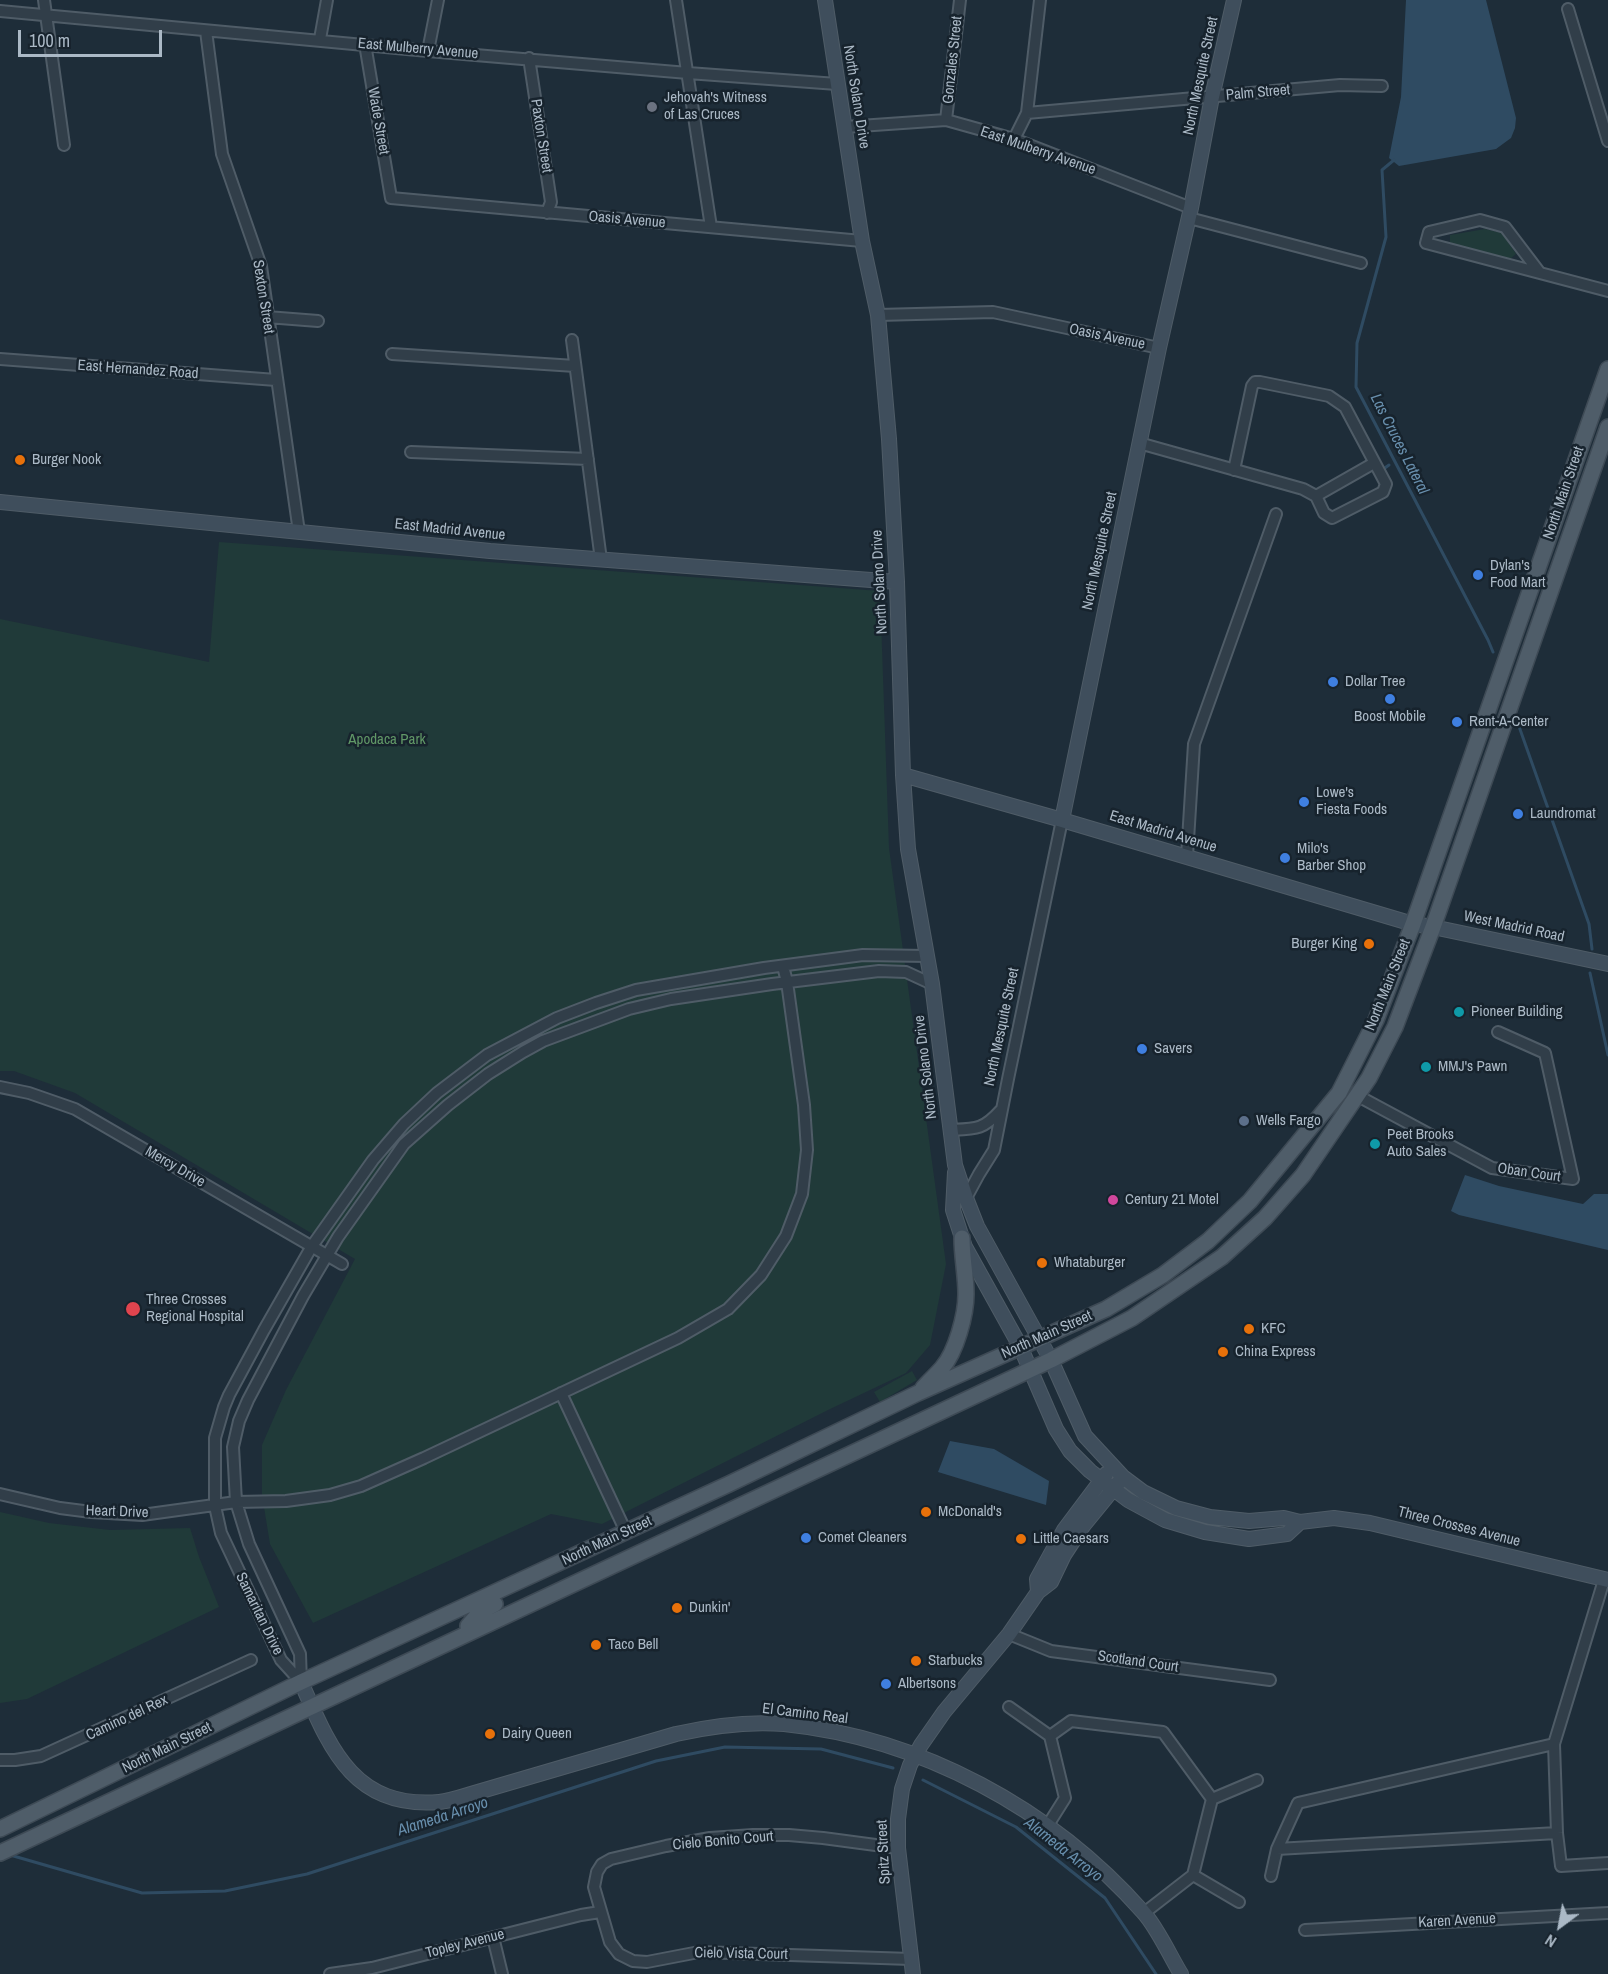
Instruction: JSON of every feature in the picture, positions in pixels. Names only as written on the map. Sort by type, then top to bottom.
[{"type":"main road","name":"North Main Street","points":[[0,1829],[301,1682],[626,1532],[918,1393],[1106,1309],[1163,1275],[1208,1241],[1250,1201],[1339,1093],[1376,1020],[1413,924],[1608,369]]},
{"type":"main road","name":"North Main Street","points":[[0,1853],[1031,1370],[1132,1318],[1222,1257],[1265,1218],[1303,1175],[1358,1096],[1395,1027],[1433,927],[1608,427]]},
{"type":"main road","points":[[1470,761],[1489,768]]},
{"type":"main road","points":[[1339,1093],[1358,1096]]},
{"type":"main road","points":[[918,1393],[944,1366],[953,1349],[962,1320],[966,1294],[962,1238]]},
{"type":"main road","points":[[470,1632],[468,1626],[474,1616],[526,1590],[534,1575]]},
{"type":"street","points":[[44,0],[64,145]]},
{"type":"street","points":[[320,39],[327,0]]},
{"type":"street","points":[[428,51],[438,0]]},
{"type":"street","points":[[676,0],[711,227]]},
{"type":"street","name":"North Solano Drive","points":[[825,0],[862,241],[878,315],[889,439],[908,849],[932,984],[955,1165],[977,1226],[1051,1360]]},
{"type":"street","name":"Gonzales Street","points":[[946,120],[960,0]]},
{"type":"street","points":[[1014,139],[1027,113],[1040,0]]},
{"type":"street","name":"North Mesquite Street","points":[[966,1198],[994,1150],[1139,443],[1234,0]]},
{"type":"street","points":[[1568,9],[1608,141]]},
{"type":"street","name":"East Mulberry Avenue","points":[[0,11],[206,31],[320,39],[428,51],[837,84]]},
{"type":"street","name":"Sexton Street","points":[[206,31],[222,154],[261,266],[299,532]]},
{"type":"street","name":"Wade Street","points":[[365,44],[391,198]]},
{"type":"street","name":"Paxton Street","points":[[529,58],[551,202],[547,213]]},
{"type":"street","name":"Palm Street","points":[[1027,113],[1340,86],[1382,86]]},
{"type":"street","name":"East Mulberry Avenue","points":[[845,127],[946,120],[1014,139],[1190,213],[1360,263]]},
{"type":"street","name":"Oasis Avenue","points":[[391,198],[862,241]]},
{"type":"street","points":[[1540,273],[1505,227],[1480,220],[1429,232],[1426,243],[1608,291]]},
{"type":"street","name":"Oasis Avenue","points":[[878,315],[993,312],[1159,348]]},
{"type":"street","points":[[267,317],[318,321]]},
{"type":"street","points":[[572,340],[601,560]]},
{"type":"street","points":[[392,354],[575,366]]},
{"type":"street","name":"East Hernandez Road","points":[[0,359],[276,380]]},
{"type":"street","points":[[1139,443],[1234,470],[1304,489],[1316,496],[1324,513],[1332,518],[1383,492],[1386,484],[1345,407],[1335,399],[1255,382],[1252,386],[1234,470]]},
{"type":"street","points":[[411,452],[588,459]]},
{"type":"street","points":[[1316,496],[1374,464]]},
{"type":"street","name":"East Madrid Avenue","points":[[0,502],[490,551],[897,582]]},
{"type":"street","points":[[1187,856],[1194,744],[1276,514]]},
{"type":"street","name":"East Madrid Avenue","points":[[903,775],[1187,856],[1413,924]]},
{"type":"street","name":"West Madrid Road","points":[[1413,924],[1608,964]]},
{"type":"street","name":"Samaritan Drive","points":[[301,1682],[281,1660],[221,1533],[214,1506],[215,1438],[224,1407],[264,1330],[312,1246],[374,1160],[404,1124],[487,1055],[557,1018],[636,990],[693,979],[863,955],[927,956]]},
{"type":"street","name":"Heart Drive","points":[[0,1494],[60,1509],[142,1515],[236,1503],[286,1501],[330,1495],[362,1486],[561,1393],[678,1338],[728,1309],[761,1275],[786,1236],[802,1194],[807,1150],[804,1104],[783,966]]},
{"type":"street","name":"Samaritan Drive","points":[[301,1682],[300,1654],[249,1544],[236,1503],[233,1447],[239,1421],[248,1400],[280,1338],[327,1255],[404,1144],[488,1074],[543,1041],[629,1009],[672,999],[831,976],[906,972],[932,984]]},
{"type":"street","points":[[557,1018],[563,1033]]},
{"type":"street","name":"Oban Court","points":[[1358,1096],[1492,1168],[1573,1179],[1545,1053],[1498,1032]]},
{"type":"street","name":"Mercy Drive","points":[[0,1087],[29,1093],[75,1109],[342,1264]]},
{"type":"street","points":[[423,1107],[433,1118]]},
{"type":"street","name":"North Mesquite Street","points":[[950,1130],[976,1129],[990,1123],[1001,1109]]},
{"type":"street","name":"North Solano Drive","points":[[955,1165],[953,1210],[965,1247],[1031,1370]]},
{"type":"street","name":"Three Crosses Avenue","points":[[1051,1360],[1085,1436],[1123,1477],[1143,1492],[1176,1508],[1210,1517],[1249,1521],[1284,1518],[1300,1522],[1334,1518],[1370,1523],[1606,1580]]},
{"type":"street","name":"Three Crosses Avenue","points":[[1031,1370],[1056,1429],[1070,1451],[1128,1500],[1165,1520],[1249,1539],[1287,1534],[1300,1522]]},
{"type":"street","points":[[561,1393],[626,1532]]},
{"type":"street","name":"Spitz Street","points":[[1038,1592],[1037,1579],[1064,1530],[1112,1467]]},
{"type":"street","name":"Spitz Street","points":[[913,1974],[898,1848],[898,1819],[902,1789],[910,1765],[944,1712],[1009,1634],[1038,1592],[1050,1582],[1083,1526],[1123,1477]]},
{"type":"street","points":[[1606,1580],[1554,1744],[1557,1833],[1561,1866],[1608,1863]]},
{"type":"street","name":"Scotland Court","points":[[1009,1634],[1051,1651],[1270,1680]]},
{"type":"street","name":"Camino del Rex","points":[[0,1760],[41,1756],[251,1660]]},
{"type":"street","name":"El Camino Real","points":[[301,1682],[333,1749],[348,1771],[378,1793],[422,1803],[442,1802],[675,1734],[702,1728],[742,1724],[783,1724],[839,1733],[916,1755],[936,1762],[974,1782],[1048,1825],[1098,1868],[1144,1913],[1181,1974]]},
{"type":"street","points":[[1009,1707],[1050,1736],[1065,1798],[1048,1825]]},
{"type":"street","points":[[1050,1736],[1071,1721],[1163,1732],[1212,1799]]},
{"type":"street","points":[[1271,1876],[1277,1849],[1298,1803],[1554,1744]]},
{"type":"street","points":[[1212,1799],[1257,1780]]},
{"type":"street","points":[[1144,1913],[1193,1875],[1212,1799]]},
{"type":"street","points":[[1277,1849],[1557,1833]]},
{"type":"street","name":"Cielo Bonito Court","points":[[600,1912],[594,1881],[603,1864],[615,1857],[666,1846],[753,1835],[789,1835],[898,1848]]},
{"type":"street","points":[[1193,1875],[1239,1902]]},
{"type":"street","name":"Topley Avenue","points":[[330,1974],[373,1971],[493,1937],[600,1912]]},
{"type":"street","name":"Cielo Vista Court","points":[[600,1912],[612,1946],[623,1957],[638,1962],[699,1952],[911,1959]]},
{"type":"street","name":"Karen Avenue","points":[[1305,1930],[1608,1912]]},
{"type":"street","points":[[493,1937],[502,1974]]},
{"type":"green space","points":[[1485,229],[1502,233],[1516,254],[1510,259],[1450,244],[1450,235]]},
{"type":"green space","name":"Apodaca Park","points":[[219,542],[880,591],[889,848],[946,1264],[930,1345],[906,1373],[602,1524],[551,1514],[313,1623],[270,1544],[262,1495],[262,1445],[286,1390],[355,1259],[75,1093],[14,1071],[0,1071],[0,619],[209,662]]},
{"type":"green space","points":[[912,1371],[917,1380],[880,1402],[874,1392]]},
{"type":"green space","points":[[0,1512],[49,1523],[110,1530],[190,1528],[219,1607],[27,1699],[0,1703]]},
{"type":"water","points":[[1406,0],[1486,0],[1516,118],[1511,138],[1496,149],[1399,166],[1389,158],[1401,97]]},
{"type":"water","points":[[1465,1175],[1499,1186],[1583,1204],[1594,1194],[1608,1194],[1608,1250],[1459,1215],[1451,1211]]},
{"type":"water","points":[[950,1441],[994,1449],[1049,1481],[1046,1505],[938,1472]]},
{"type":"waterway","name":"Las Cruces Lateral","points":[[1394,160],[1382,170],[1386,237],[1357,343],[1356,387],[1493,652]]},
{"type":"waterway","points":[[1382,470],[1389,465]]},
{"type":"waterway","name":"Las Cruces Lateral","points":[[1516,718],[1589,924],[1592,949]]},
{"type":"waterway","name":"Las Cruces Lateral","points":[[1590,973],[1608,1055]]},
{"type":"waterway","name":"Alameda Arroyo","points":[[10,1855],[142,1893],[225,1891],[307,1874],[656,1761],[725,1747],[821,1749],[893,1768]]},
{"type":"waterway","name":"Alameda Arroyo","points":[[923,1780],[1016,1827],[1105,1898],[1156,1974]]},
{"type":"place","name":"Jehovah's Witness of Las Cruces","points":[[652,107]]},
{"type":"place","name":"Burger Nook","points":[[20,460]]},
{"type":"place","name":"Dylan's Food Mart","points":[[1478,575]]},
{"type":"place","name":"Dollar Tree","points":[[1333,682]]},
{"type":"place","name":"Boost Mobile","points":[[1390,699]]},
{"type":"place","name":"Rent-A-Center","points":[[1457,722]]},
{"type":"place","name":"Lowe's Fiesta Foods","points":[[1304,802]]},
{"type":"place","name":"Laundromat","points":[[1518,814]]},
{"type":"place","name":"Milo's Barber Shop","points":[[1285,858]]},
{"type":"place","name":"Burger King","points":[[1369,944]]},
{"type":"place","name":"Pioneer Building","points":[[1459,1012]]},
{"type":"place","name":"Savers","points":[[1142,1049]]},
{"type":"place","name":"MMJ's Pawn","points":[[1426,1067]]},
{"type":"place","name":"Wells Fargo","points":[[1244,1121]]},
{"type":"place","name":"Peet Brooks Auto Sales","points":[[1375,1144]]},
{"type":"place","name":"Century 21 Motel","points":[[1113,1200]]},
{"type":"place","name":"Whataburger","points":[[1042,1263]]},
{"type":"place","name":"Three Crosses Regional Hospital","points":[[133,1309]]},
{"type":"place","name":"KFC","points":[[1249,1329]]},
{"type":"place","name":"China Express","points":[[1223,1352]]},
{"type":"place","name":"McDonald's","points":[[926,1512]]},
{"type":"place","name":"Comet Cleaners","points":[[806,1538]]},
{"type":"place","name":"Little Caesars","points":[[1021,1539]]},
{"type":"place","name":"Dunkin'","points":[[677,1608]]},
{"type":"place","name":"Taco Bell","points":[[596,1645]]},
{"type":"place","name":"Starbucks","points":[[916,1661]]},
{"type":"place","name":"Albertsons","points":[[886,1684]]},
{"type":"place","name":"Dairy Queen","points":[[490,1734]]}]
